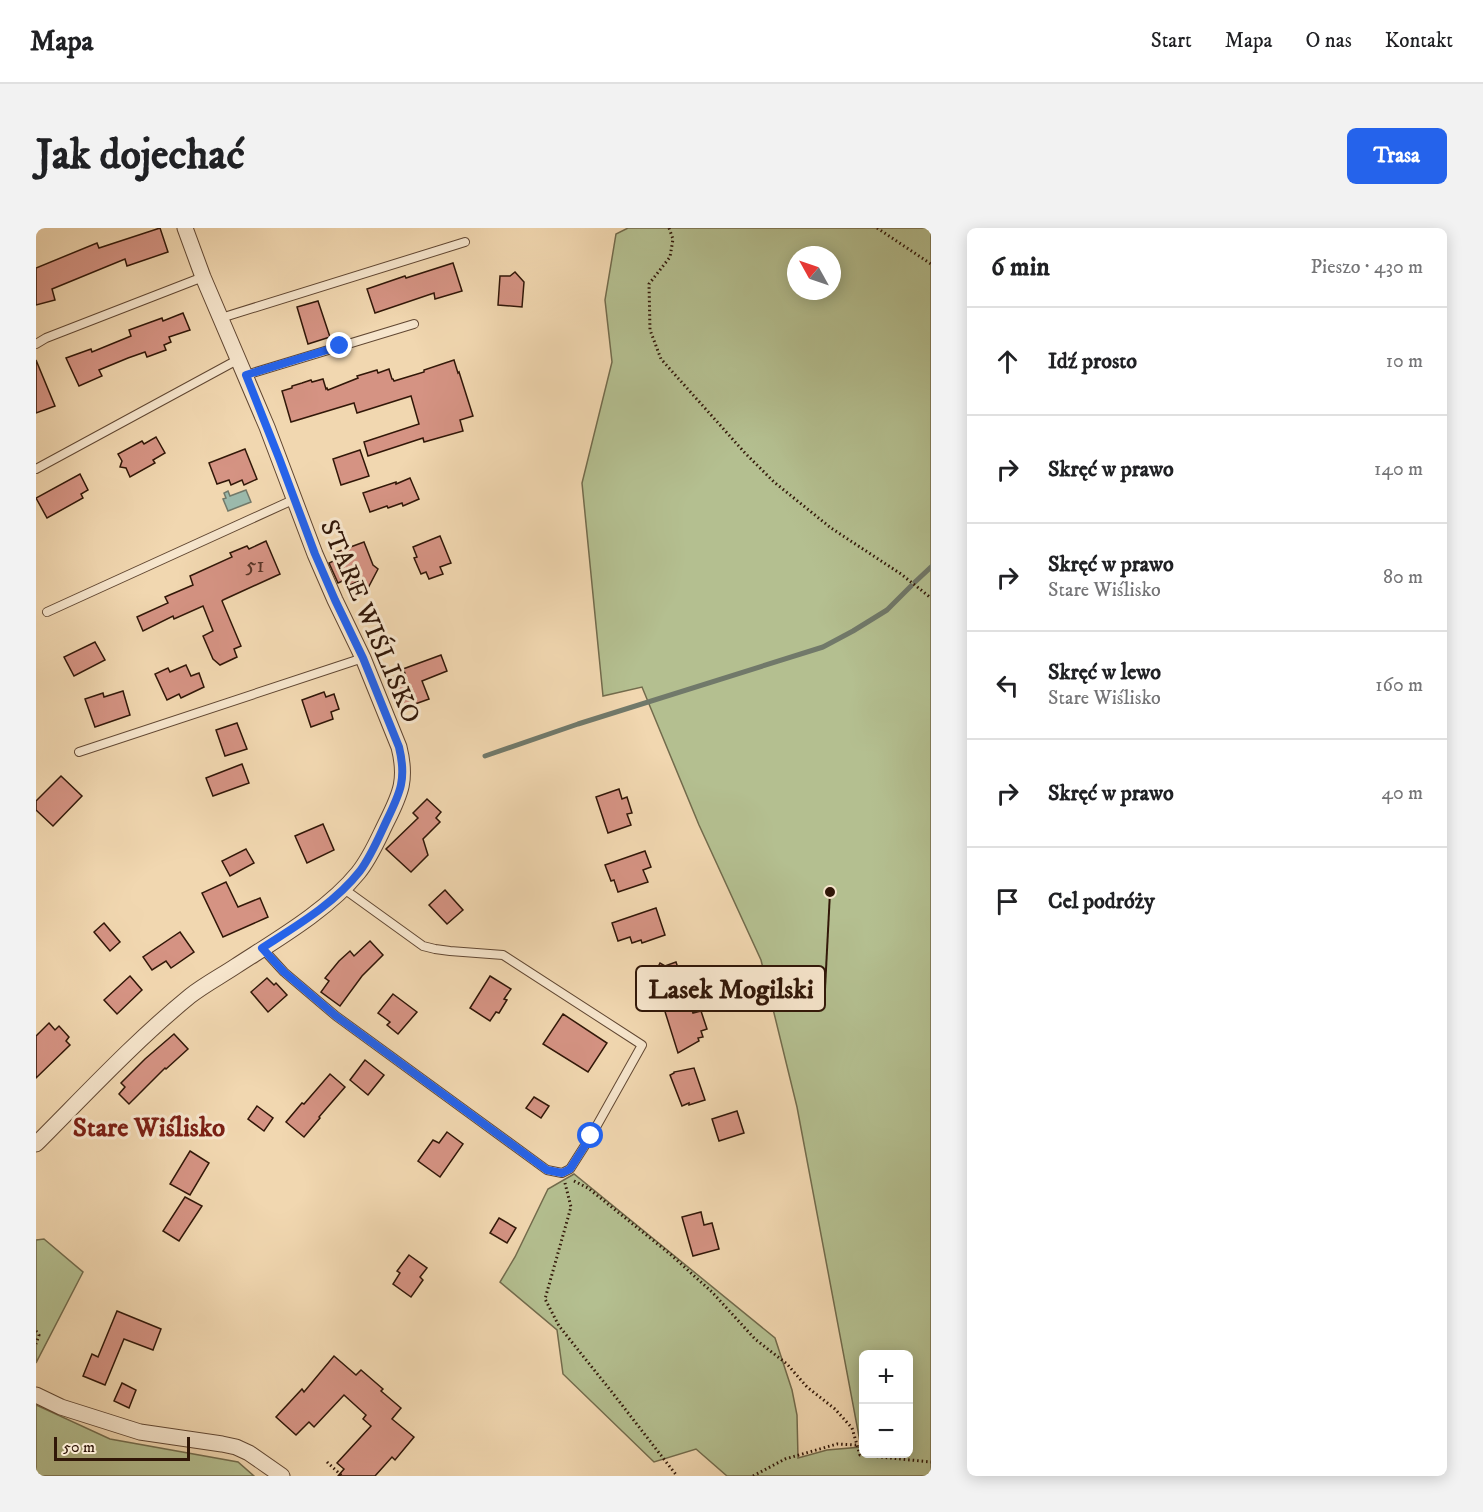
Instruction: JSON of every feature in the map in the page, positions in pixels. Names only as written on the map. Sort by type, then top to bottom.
[{"type":"street","name":"STARE WIŚLISKO","points":[[36,1144],[122,1056],[191,994],[305,920],[344,889],[371,854],[403,781],[404,772],[399,747],[363,658],[315,554],[246,375],[203,277],[185,228]]},
{"type":"street","points":[[36,1395],[62,1407],[124,1428],[236,1448],[249,1453],[282,1476]]},
{"type":"lane","points":[[221,318],[465,242]]},
{"type":"lane","points":[[36,344],[203,277]]},
{"type":"lane","points":[[246,375],[414,324]]},
{"type":"lane","points":[[36,469],[239,359]]},
{"type":"lane","points":[[47,612],[295,499]]},
{"type":"lane","points":[[80,752],[363,658]]},
{"type":"lane","points":[[262,948],[284,972],[336,1016],[547,1170],[560,1174],[570,1169],[642,1045],[503,955],[450,951],[423,946],[344,889]]},
{"type":"path","points":[[669,228],[673,239],[670,257],[650,284],[650,330],[661,359],[774,482],[831,528],[901,574],[931,598]]},
{"type":"path","points":[[877,228],[931,264]]},
{"type":"path","points":[[560,1174],[588,1188],[670,1254],[712,1292],[755,1339],[787,1364],[807,1387],[835,1409],[852,1428],[860,1455],[931,1462]]},
{"type":"path","points":[[560,1174],[571,1207],[545,1299],[559,1326],[677,1476]]},
{"type":"path","points":[[36,1331],[39,1335],[36,1344]]},
{"type":"path","points":[[753,1476],[785,1459],[837,1444],[857,1445]]},
{"type":"path","points":[[327,1462],[342,1476]]},
{"type":"green space","points":[[628,228],[931,228],[931,1476],[727,1476],[696,1449],[654,1462],[563,1374],[557,1330],[500,1282],[515,1257],[548,1189],[574,1174],[775,1338],[792,1390],[797,1415],[798,1458],[827,1450],[859,1447],[859,1458],[913,1458],[913,1350],[859,1350],[859,1436],[797,1107],[761,960],[699,825],[642,687],[603,696],[582,483],[612,362],[605,300],[616,234]]},
{"type":"green space","points":[[44,1239],[83,1272],[36,1363],[36,1240]]},
{"type":"green space","points":[[36,1405],[110,1439],[238,1462],[254,1476],[36,1476]]},
{"type":"shaded area","points":[[246,490],[251,502],[228,511],[223,499],[226,498],[224,493],[228,491],[230,496]]},
{"type":"building","points":[[160,228],[168,252],[127,266],[125,259],[52,289],[55,300],[36,305],[36,268],[97,243],[99,248]]},
{"type":"building","points":[[453,263],[462,291],[435,299],[434,293],[375,313],[367,289]]},
{"type":"building","points":[[515,272],[524,282],[522,307],[498,305],[500,276],[510,276]]},
{"type":"building","points":[[318,301],[330,337],[308,344],[297,307]]},
{"type":"building","points":[[183,313],[190,330],[169,337],[171,342],[164,345],[166,350],[147,357],[145,352],[99,370],[102,376],[79,386],[66,358],[91,349],[92,352],[131,336],[129,330]]},
{"type":"building","points":[[36,360],[55,406],[36,413]]},
{"type":"building","points":[[454,360],[473,416],[460,420],[463,431],[424,442],[423,438],[368,456],[364,442],[419,424],[411,396],[357,413],[354,403],[291,422],[282,391],[311,380],[312,382],[323,379],[328,390],[358,378],[357,376],[377,370],[378,373],[389,369],[394,381]]},
{"type":"building","points":[[156,437],[165,453],[153,460],[155,463],[130,477],[126,468],[120,467],[122,461],[118,454],[142,441],[144,444]]},
{"type":"building","points":[[245,449],[257,479],[244,485],[242,480],[231,485],[229,480],[217,484],[209,463]]},
{"type":"building","points":[[360,450],[369,476],[341,485],[333,459]]},
{"type":"building","points":[[80,474],[88,490],[81,494],[83,498],[47,518],[36,498]]},
{"type":"building","points":[[410,478],[419,499],[403,506],[402,503],[370,512],[363,493]]},
{"type":"building","points":[[440,536],[451,563],[440,567],[443,574],[429,579],[426,572],[421,574],[414,558],[417,557],[413,547]]},
{"type":"building","points":[[266,541],[280,574],[222,601],[241,646],[234,649],[237,657],[220,665],[213,659],[203,636],[213,631],[203,606],[174,619],[173,616],[143,631],[137,617],[168,603],[165,597],[193,585],[190,576],[232,557],[230,553],[247,546],[249,549]]},
{"type":"building","points":[[364,542],[373,565],[378,569],[368,588],[365,582],[361,584],[359,581],[350,585],[347,579],[338,583],[329,563],[340,558],[337,552]]},
{"type":"building","points":[[95,642],[105,660],[74,676],[64,657]]},
{"type":"building","points":[[441,655],[447,671],[422,681],[429,699],[404,708],[392,678],[405,673],[403,669]]},
{"type":"building","points":[[186,665],[191,676],[199,673],[204,687],[181,698],[179,694],[167,700],[155,674],[168,668],[170,672]]},
{"type":"building","points":[[123,691],[130,715],[95,727],[85,699],[103,693],[104,697]]},
{"type":"building","points":[[324,692],[326,697],[334,694],[339,709],[331,712],[333,719],[311,727],[302,700]]},
{"type":"building","points":[[237,723],[247,749],[225,756],[216,730]]},
{"type":"building","points":[[242,764],[249,783],[213,796],[206,778]]},
{"type":"building","points":[[61,776],[82,796],[53,826],[36,810],[36,801]]},
{"type":"building","points":[[619,789],[622,799],[627,797],[632,813],[627,814],[631,825],[608,833],[596,797]]},
{"type":"building","points":[[427,799],[441,812],[436,818],[440,822],[423,839],[428,855],[411,872],[386,849],[418,818],[413,813]]},
{"type":"building","points":[[323,824],[334,850],[307,863],[295,836]]},
{"type":"building","points":[[246,849],[254,863],[230,876],[222,861]]},
{"type":"building","points":[[645,851],[651,867],[643,870],[648,882],[618,892],[605,865]]},
{"type":"building","points":[[226,882],[238,907],[260,898],[268,917],[223,937],[202,893]]},
{"type":"building","points":[[445,890],[463,910],[447,924],[429,905]]},
{"type":"building","points":[[656,908],[665,935],[642,943],[641,940],[632,943],[630,937],[618,941],[612,923]]},
{"type":"building","points":[[104,923],[120,942],[110,951],[94,932]]},
{"type":"building","points":[[180,932],[194,952],[171,968],[166,961],[152,970],[143,957]]},
{"type":"building","points":[[370,941],[383,955],[362,976],[340,1006],[321,992],[329,981],[325,978],[350,951],[354,956]]},
{"type":"building","points":[[676,962],[693,1013],[701,1011],[707,1029],[701,1031],[703,1037],[698,1038],[699,1041],[678,1053],[662,1002],[646,1008],[641,995],[651,991],[647,984],[650,983],[646,973],[657,969],[660,963],[665,966]]},
{"type":"building","points":[[130,976],[142,990],[117,1014],[104,1000]]},
{"type":"building","points":[[490,976],[511,989],[499,1013],[496,1012],[490,1021],[470,1008]]},
{"type":"building","points":[[267,978],[274,985],[276,983],[287,995],[268,1012],[251,992]]},
{"type":"building","points":[[393,994],[417,1012],[398,1034],[387,1025],[390,1022],[378,1013]]},
{"type":"building","points":[[563,1014],[607,1043],[588,1072],[543,1044]]},
{"type":"building","points":[[49,1023],[55,1030],[59,1026],[69,1037],[66,1041],[70,1045],[36,1078],[36,1036]]},
{"type":"building","points":[[174,1034],[188,1049],[129,1104],[119,1094],[125,1087],[121,1083]]},
{"type":"building","points":[[365,1060],[384,1075],[368,1095],[350,1080]]},
{"type":"building","points":[[694,1068],[705,1100],[682,1106],[670,1075]]},
{"type":"building","points":[[330,1074],[345,1087],[304,1137],[286,1122]]},
{"type":"building","points":[[534,1097],[549,1106],[541,1118],[526,1108]]},
{"type":"building","points":[[257,1106],[273,1118],[264,1131],[248,1119]]},
{"type":"building","points":[[737,1111],[744,1133],[719,1141],[712,1119]]},
{"type":"building","points":[[447,1132],[463,1144],[440,1177],[418,1161],[433,1140],[439,1143]]},
{"type":"building","points":[[190,1151],[209,1163],[190,1195],[170,1184]]},
{"type":"building","points":[[185,1197],[202,1206],[179,1241],[163,1231]]},
{"type":"building","points":[[701,1212],[704,1225],[712,1223],[719,1249],[693,1256],[682,1217]]},
{"type":"building","points":[[499,1218],[516,1228],[507,1243],[490,1233]]},
{"type":"building","points":[[409,1255],[427,1268],[420,1277],[423,1280],[411,1297],[393,1284],[400,1273],[397,1271]]},
{"type":"building","points":[[117,1311],[161,1329],[153,1350],[124,1339],[105,1385],[83,1376],[92,1354],[98,1357]]},
{"type":"building","points":[[334,1356],[356,1375],[361,1370],[383,1389],[381,1391],[401,1408],[392,1419],[414,1437],[395,1460],[392,1457],[375,1476],[338,1476],[344,1469],[337,1463],[371,1426],[363,1419],[366,1415],[344,1395],[314,1427],[309,1422],[296,1435],[276,1417],[302,1389],[304,1392]]},
{"type":"building","points":[[122,1383],[136,1390],[129,1408],[114,1401]]},
{"type":"waterway","points":[[915,582],[931,567]]},
{"type":"waterway","points":[[485,756],[578,724],[823,647],[887,610],[911,586]]},
{"type":"place","name":"Lasek Mogilski","points":[[830,892]]},
{"type":"district","name":"Stare Wiślisko","points":[[149,1127]]},
{"type":"route","points":[[340,346],[246,375],[315,554],[363,658],[399,747],[403,763],[403,781],[371,854],[344,889],[305,920],[262,948],[284,972],[336,1016],[547,1170],[562,1173],[570,1169],[591,1136]]}]
